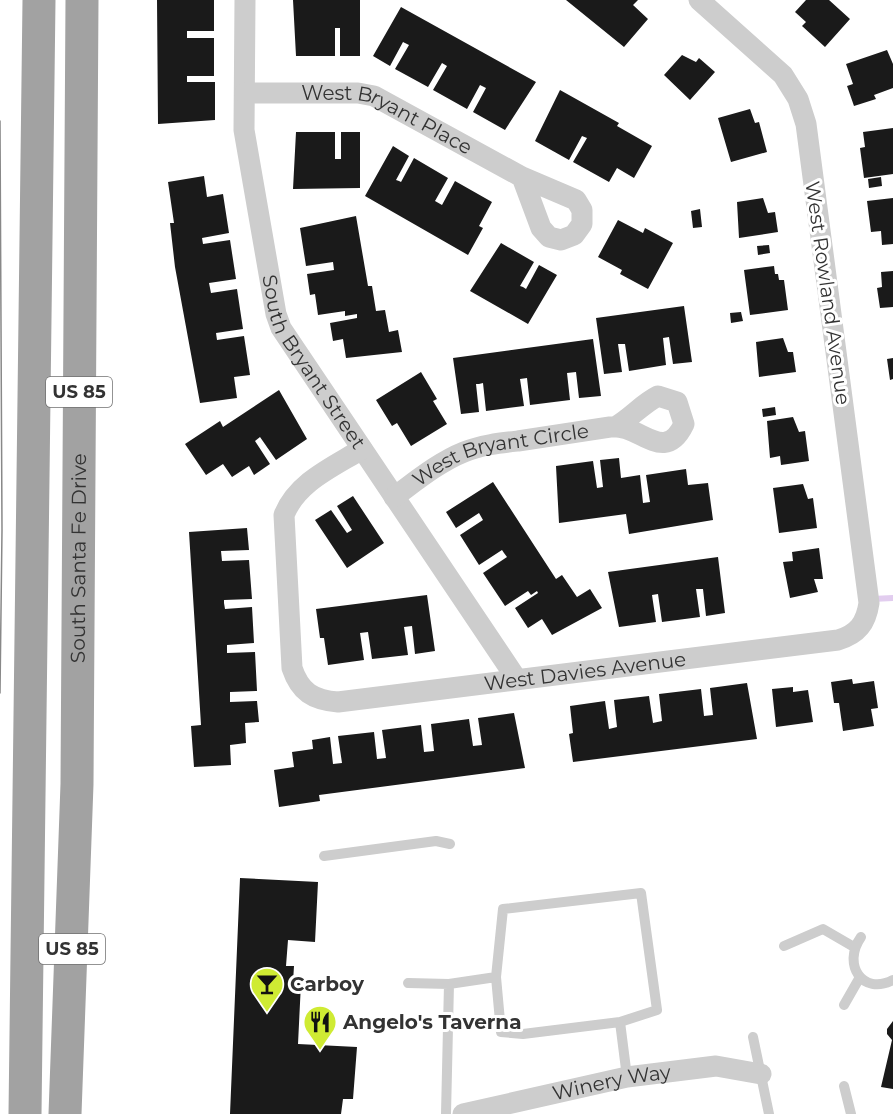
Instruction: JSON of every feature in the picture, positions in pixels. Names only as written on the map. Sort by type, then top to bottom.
[{"type":"highway","name":"US 85","points":[[25,1114],[39,0]]},
{"type":"highway","name":"South Santa Fe Drive","points":[[64,1114],[77,784],[82,0]]},
{"type":"street","name":"South Bryant Street","points":[[245,0],[244,130],[276,314],[281,328],[516,678]]},
{"type":"street","name":"West Rowland Avenue","points":[[699,0],[783,75],[798,99],[806,124],[870,603],[862,626]]},
{"type":"street","name":"West Bryant Place","points":[[245,93],[358,93],[374,96],[522,177]]},
{"type":"street","name":"West Bryant Circle","points":[[394,496],[465,451],[481,446],[615,427]]},
{"type":"street","name":"West Davies Avenue","points":[[362,449],[300,488],[290,501],[284,515],[292,668],[297,683],[307,694],[322,701],[338,702],[516,678],[838,640],[847,638],[862,626]]},
{"type":"street","name":"Winery Way","points":[[463,1114],[627,1077],[716,1066],[761,1074]]},
{"type":"lane","points":[[324,856],[436,841],[450,844]]},
{"type":"lane","points":[[641,894],[657,1010],[620,1022],[523,1034],[501,1032],[496,977],[503,909],[641,894]]},
{"type":"lane","points":[[784,946],[823,929],[854,947]]},
{"type":"lane","points":[[861,937],[854,947],[852,958],[854,968],[860,977],[870,983],[880,985],[893,980]]},
{"type":"lane","points":[[408,983],[449,984],[496,977]]},
{"type":"lane","points":[[844,1005],[860,977]]},
{"type":"lane","points":[[446,1114],[449,984]]},
{"type":"lane","points":[[620,1022],[627,1077]]},
{"type":"lane","points":[[753,1037],[769,1114]]},
{"type":"lane","points":[[844,1086],[851,1114]]},
{"type":"building","points":[[157,0],[214,0],[214,31],[187,31],[187,38],[214,38],[214,76],[187,76],[187,82],[215,82],[215,120],[158,124]]},
{"type":"building","points":[[293,0],[360,0],[360,56],[340,56],[340,28],[335,28],[335,56],[296,56]]},
{"type":"building","points":[[566,0],[638,0],[633,5],[648,19],[624,47]]},
{"type":"building","points":[[806,0],[829,0],[850,19],[825,47],[802,26],[806,22],[795,12]]},
{"type":"building","points":[[401,7],[536,82],[505,130],[473,112],[486,88],[480,85],[467,109],[433,90],[447,66],[442,63],[428,87],[395,69],[409,45],[403,42],[390,66],[373,56]]},
{"type":"building","points":[[887,50],[893,64],[893,88],[874,95],[876,99],[854,106],[847,86],[853,84],[846,64]]},
{"type":"building","points":[[682,55],[696,62],[699,58],[715,72],[690,100],[664,75]]},
{"type":"building","points":[[560,90],[619,123],[617,126],[652,146],[634,178],[617,168],[609,182],[573,162],[587,138],[582,136],[569,160],[535,141]]},
{"type":"building","points":[[750,109],[755,123],[759,122],[767,152],[731,162],[718,118]]},
{"type":"building","points":[[893,128],[893,174],[864,178],[860,148],[865,147],[863,132]]},
{"type":"building","points":[[296,132],[335,132],[335,159],[341,159],[341,132],[360,132],[360,188],[293,189]]},
{"type":"building","points":[[393,146],[409,156],[396,180],[401,182],[414,158],[448,178],[435,201],[442,205],[455,181],[492,202],[479,226],[483,228],[468,255],[365,196]]},
{"type":"building","points":[[204,176],[207,197],[223,194],[229,233],[202,238],[203,244],[230,240],[236,279],[209,283],[211,293],[237,289],[243,329],[216,333],[217,340],[244,336],[250,375],[234,377],[237,398],[200,403],[175,267],[170,223],[174,223],[168,182]]},
{"type":"building","points":[[881,177],[882,186],[869,188],[868,179]]},
{"type":"building","points":[[763,198],[768,213],[775,212],[778,232],[739,238],[737,202]]},
{"type":"building","points":[[893,198],[893,244],[882,245],[881,231],[871,232],[867,201]]},
{"type":"building","points":[[700,209],[702,227],[693,228],[691,211]]},
{"type":"building","points":[[356,216],[368,286],[372,286],[376,311],[385,310],[389,332],[398,330],[402,352],[346,358],[343,339],[333,341],[330,323],[357,318],[357,314],[345,316],[345,311],[318,315],[315,294],[310,295],[307,274],[334,270],[333,262],[306,266],[300,228]]},
{"type":"building","points":[[618,220],[643,233],[645,228],[673,243],[648,289],[620,274],[622,270],[598,257]]},
{"type":"building","points":[[501,243],[534,262],[520,286],[526,289],[539,265],[557,275],[528,324],[470,291]]},
{"type":"building","points":[[769,245],[770,253],[758,255],[757,246]]},
{"type":"building","points":[[774,266],[779,280],[784,280],[788,310],[750,315],[744,270]]},
{"type":"building","points":[[893,271],[893,307],[880,308],[877,288],[882,287],[881,272]]},
{"type":"building","points":[[684,306],[692,362],[673,364],[669,337],[663,338],[666,365],[629,371],[625,344],[618,344],[622,372],[604,374],[596,318]]},
{"type":"building","points":[[741,312],[743,321],[731,323],[730,313]]},
{"type":"building","points":[[783,338],[788,352],[793,352],[796,372],[759,377],[756,342]]},
{"type":"building","points":[[593,339],[601,396],[579,398],[576,372],[567,373],[570,400],[530,405],[527,378],[520,379],[524,406],[486,411],[483,383],[476,384],[479,412],[461,414],[453,358]]},
{"type":"building","points":[[893,358],[893,379],[890,380],[887,359]]},
{"type":"building","points":[[421,372],[437,399],[433,401],[447,424],[411,446],[397,423],[392,426],[376,400]]},
{"type":"building","points":[[279,390],[307,439],[276,460],[260,437],[255,441],[270,464],[254,475],[249,466],[232,477],[223,464],[206,475],[185,444],[220,421],[223,427]]},
{"type":"building","points":[[775,407],[776,415],[763,417],[762,409]]},
{"type":"building","points":[[793,417],[799,432],[805,431],[809,461],[781,465],[780,456],[770,458],[767,421]]},
{"type":"building","points":[[619,458],[621,478],[640,475],[643,503],[650,502],[646,475],[686,469],[688,485],[708,483],[713,520],[629,534],[626,514],[559,523],[556,466],[593,461],[597,488],[603,487],[600,460]]},
{"type":"building","points":[[493,482],[556,579],[562,575],[577,597],[590,589],[602,608],[552,635],[542,619],[528,628],[515,608],[538,593],[537,591],[531,595],[528,591],[505,606],[483,573],[507,557],[502,550],[479,565],[460,535],[483,520],[479,513],[456,528],[446,512]]},
{"type":"building","points":[[803,484],[808,499],[813,498],[817,528],[779,533],[773,488]]},
{"type":"building","points":[[353,496],[384,543],[347,568],[315,520],[331,510],[347,533],[352,530],[337,506]]},
{"type":"building","points":[[247,528],[249,550],[221,551],[222,561],[249,560],[252,599],[224,600],[224,603],[225,609],[252,607],[254,643],[227,645],[227,653],[255,652],[257,691],[230,692],[230,702],[257,701],[259,722],[245,723],[246,743],[230,745],[231,765],[194,767],[191,726],[201,725],[189,532]]},
{"type":"building","points":[[819,548],[823,579],[814,579],[818,592],[790,598],[783,562],[793,561],[792,552]]},
{"type":"building","points":[[718,557],[725,613],[706,616],[703,589],[696,589],[700,617],[662,622],[658,594],[652,595],[656,622],[619,627],[608,572]]},
{"type":"building","points":[[427,595],[435,651],[415,654],[412,626],[404,627],[408,655],[372,659],[368,632],[360,633],[364,660],[328,665],[324,638],[320,638],[316,609]]},
{"type":"building","points":[[852,679],[853,684],[874,681],[878,708],[871,709],[874,726],[843,731],[839,703],[834,703],[831,682]]},
{"type":"building","points":[[747,683],[757,739],[573,762],[569,734],[573,733],[570,706],[605,701],[609,729],[617,727],[614,700],[649,696],[653,723],[662,721],[659,694],[701,689],[704,716],[713,715],[710,688]]},
{"type":"building","points":[[793,687],[793,692],[808,690],[813,722],[776,727],[772,689]]},
{"type":"building","points":[[514,713],[525,768],[319,795],[320,801],[279,807],[274,770],[294,767],[292,752],[313,749],[312,740],[330,737],[333,764],[342,763],[338,736],[374,732],[377,759],[386,758],[382,730],[421,725],[424,752],[434,751],[431,724],[469,719],[473,746],[482,745],[478,718]]},
{"type":"building","name":"Carboy","points":[[240,878],[318,882],[315,942],[288,940],[286,966],[294,966],[293,982],[301,983],[298,1044],[357,1047],[353,1099],[343,1099],[341,1114],[230,1114]]},
{"type":"building","points":[[893,1021],[893,1089],[881,1087],[892,1040],[887,1034],[887,1029]]},
{"type":"waterway","points":[[872,599],[893,598]]},
{"type":"tram line","points":[[0,121],[2,530],[0,693]]},
{"type":"place","name":"Carboy","points":[[267,1013]]},
{"type":"place","name":"Angelo's Taverna","points":[[320,1051]]}]
